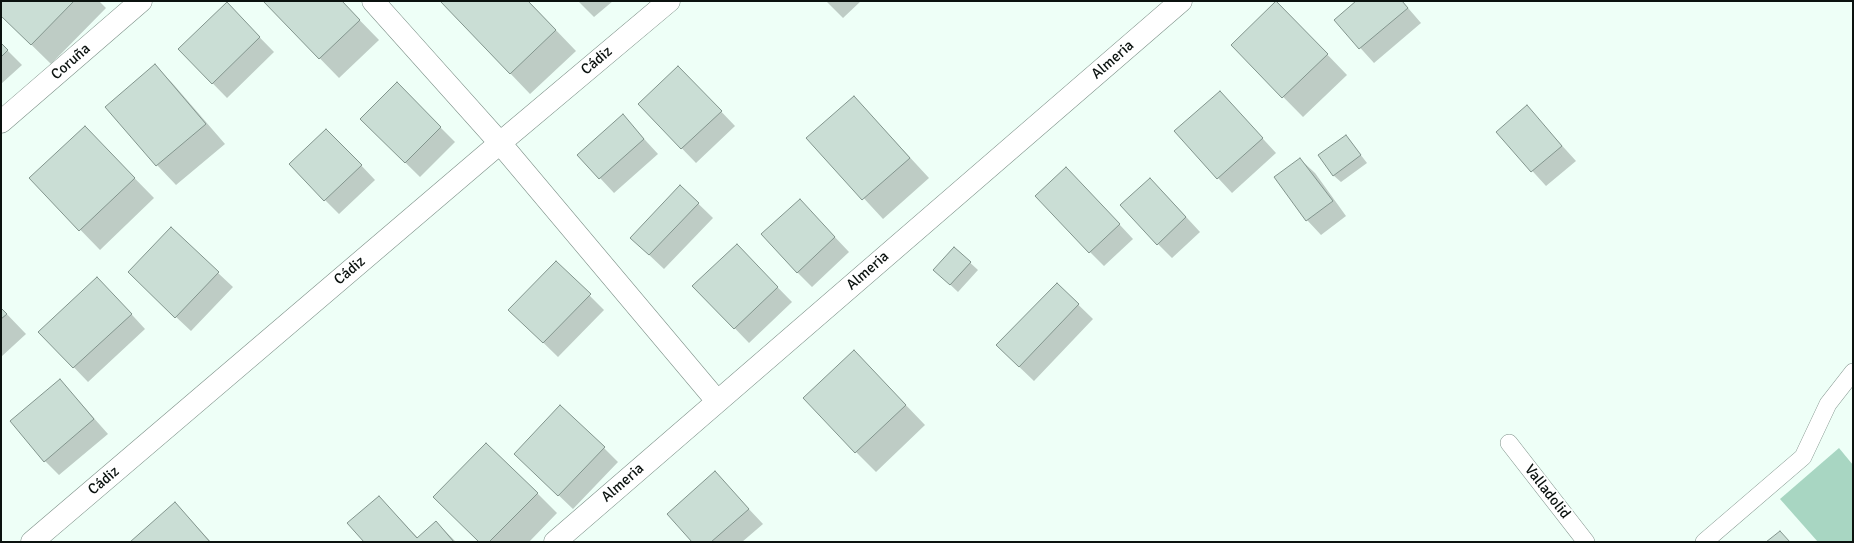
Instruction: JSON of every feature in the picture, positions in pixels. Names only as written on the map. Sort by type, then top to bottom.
[{"type":"street","name":"Coruña","points":[[1,122],[141,1]]},
{"type":"street","points":[[374,1],[500,143],[717,401]]},
{"type":"street","name":"Cádiz","points":[[32,542],[669,1]]},
{"type":"street","name":"Almeria","points":[[555,542],[1181,1]]},
{"type":"lane","points":[[1704,542],[1803,457],[1828,404],[1853,372]]},
{"type":"lane","name":"Valladolid","points":[[1509,443],[1586,542]]},
{"type":"green space","points":[[1839,448],[1853,465],[1853,542],[1818,542],[1780,499]]},
{"type":"building","points":[[1,1],[74,1],[31,45],[1,16]]},
{"type":"building","points":[[263,1],[342,1],[360,20],[319,59]]},
{"type":"building","points":[[440,1],[528,1],[556,30],[510,74]]},
{"type":"building","points":[[1276,1],[1328,54],[1282,98],[1231,45]]},
{"type":"building","points":[[1356,1],[1402,1],[1408,8],[1359,49],[1334,20]]},
{"type":"building","points":[[227,2],[260,37],[212,84],[178,49]]},
{"type":"building","points":[[1,43],[8,50],[1,57]]},
{"type":"building","points":[[155,64],[206,124],[156,166],[105,107]]},
{"type":"building","points":[[678,66],[722,111],[681,149],[638,104]]},
{"type":"building","points":[[397,82],[441,127],[405,163],[360,119]]},
{"type":"building","points":[[1220,91],[1263,138],[1217,179],[1174,131]]},
{"type":"building","points":[[854,96],[910,158],[862,200],[806,138]]},
{"type":"building","points":[[1527,105],[1562,146],[1531,172],[1496,132]]},
{"type":"building","points":[[623,114],[644,139],[599,179],[577,155]]},
{"type":"building","points":[[85,126],[135,178],[79,231],[29,178]]},
{"type":"building","points":[[326,129],[362,165],[324,201],[289,164]]},
{"type":"building","points":[[1346,135],[1361,155],[1333,176],[1318,155]]},
{"type":"building","points":[[1300,158],[1333,201],[1306,221],[1274,177]]},
{"type":"building","points":[[1066,167],[1120,224],[1089,253],[1035,196]]},
{"type":"building","points":[[1150,178],[1186,217],[1157,245],[1120,205]]},
{"type":"building","points":[[680,185],[699,203],[649,255],[630,238]]},
{"type":"building","points":[[800,199],[835,237],[797,273],[761,234]]},
{"type":"building","points":[[171,227],[219,272],[175,318],[128,272]]},
{"type":"building","points":[[737,244],[778,287],[734,329],[692,286]]},
{"type":"building","points":[[954,247],[971,262],[950,285],[933,270]]},
{"type":"building","points":[[556,261],[591,294],[543,343],[508,310]]},
{"type":"building","points":[[97,277],[132,314],[73,368],[38,332]]},
{"type":"building","points":[[1057,283],[1079,304],[1019,367],[996,345]]},
{"type":"building","points":[[1,308],[7,314],[1,319]]},
{"type":"building","points":[[854,350],[906,405],[855,453],[803,398]]},
{"type":"building","points":[[60,379],[94,419],[44,462],[10,421]]},
{"type":"building","points":[[560,405],[605,447],[558,496],[514,454]]},
{"type":"building","points":[[486,443],[538,493],[489,542],[479,542],[433,497]]},
{"type":"building","points":[[715,471],[749,509],[711,542],[692,542],[667,514]]},
{"type":"building","points":[[379,496],[417,538],[436,521],[454,542],[364,542],[347,523]]},
{"type":"building","points":[[175,502],[210,542],[130,542]]},
{"type":"building","points":[[1780,531],[1790,542],[1766,542]]}]
